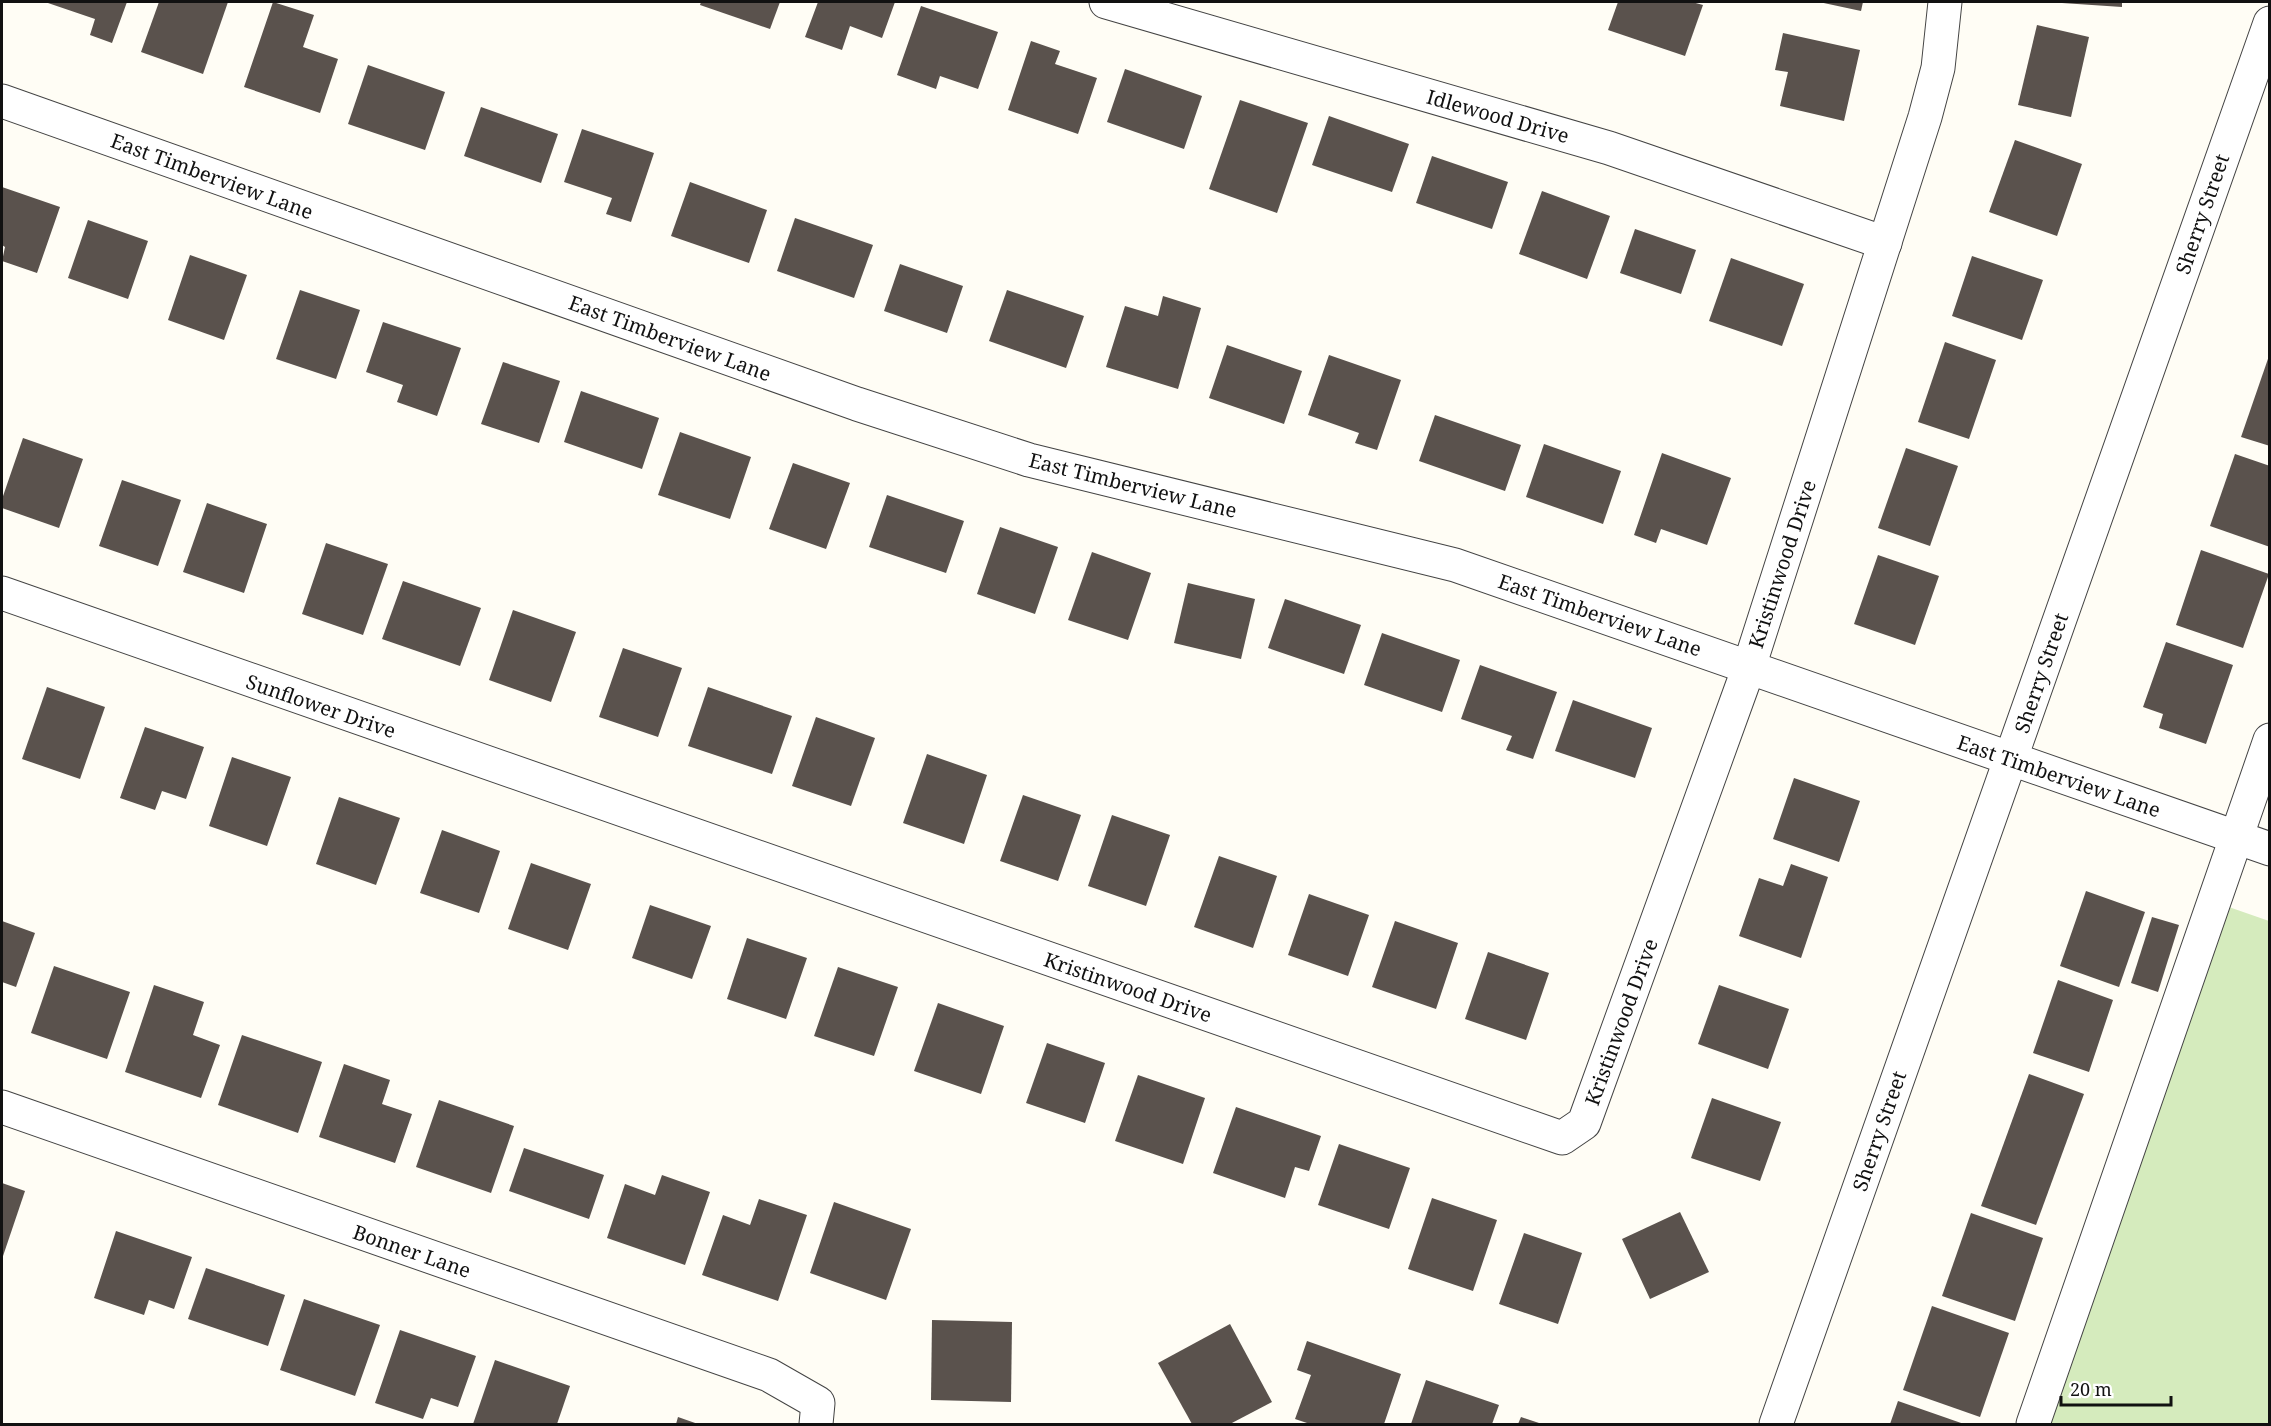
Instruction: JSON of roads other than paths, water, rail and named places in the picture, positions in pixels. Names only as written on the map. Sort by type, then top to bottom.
[{"type":"street","name":"Idlewood Drive","points":[[1106,2],[1609,148],[1885,243]]},
{"type":"street","name":"Kristinwood Drive","points":[[641,818],[1562,1138],[1584,1123],[1749,667],[1925,117],[1938,68],[1945,2]]},
{"type":"street","name":"Sherry Street","points":[[1776,1425],[2270,23]]},
{"type":"street","name":"East Timberview Lane","points":[[2,101],[845,400],[1029,460],[1455,565],[2270,849]]},
{"type":"street","name":"Sunflower Drive","points":[[2,593],[641,818]]},
{"type":"street","points":[[2033,1425],[2270,740]]},
{"type":"street","name":"Bonner Lane","points":[[2,1107],[769,1375],[817,1414]]}]
